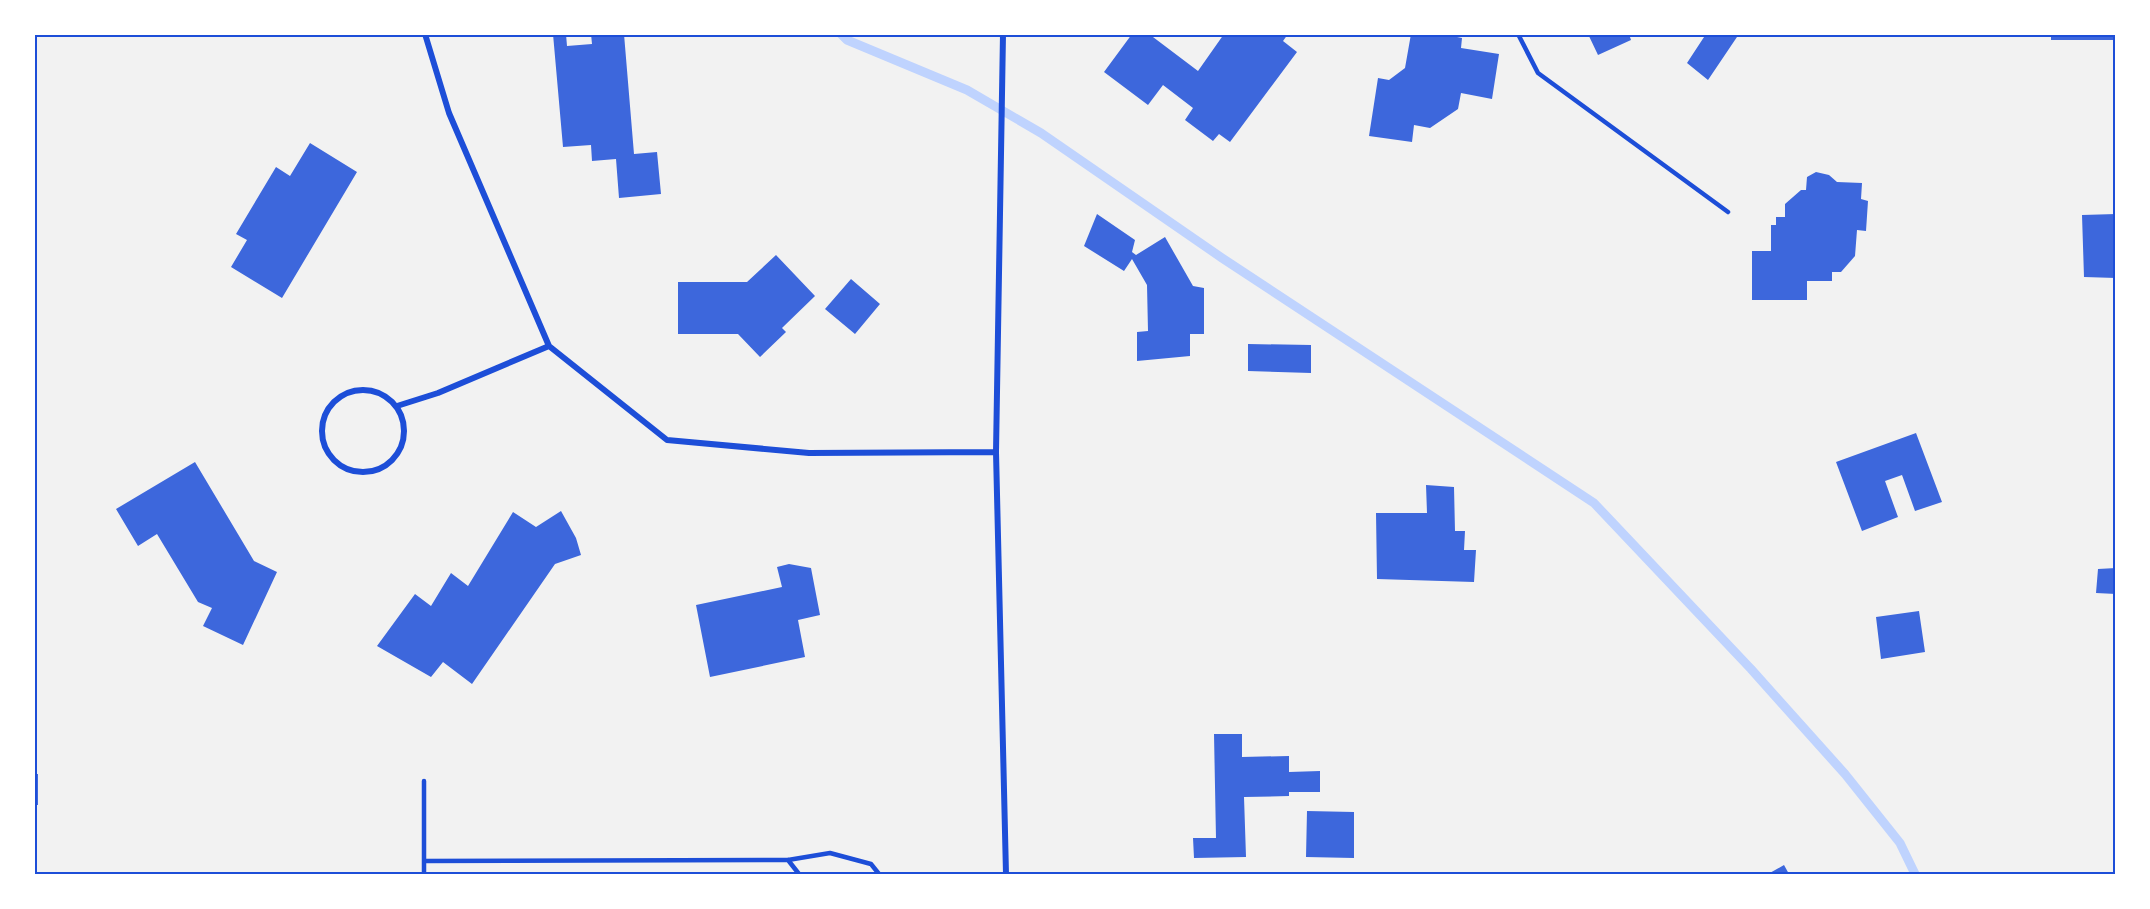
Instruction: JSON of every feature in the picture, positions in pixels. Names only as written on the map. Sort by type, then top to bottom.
[{"type":"street","points":[[425,34],[449,113],[549,346],[667,440],[809,453],[996,452]]},
{"type":"street","points":[[1003,34],[996,452],[1006,874]]},
{"type":"street","points":[[397,406],[438,393],[549,346]]},
{"type":"street","points":[[359,390],[373,391],[387,397],[397,406],[403,418],[405,431],[403,444],[397,456],[388,465],[376,471],[363,473],[350,471],[328,455],[322,442],[321,428],[325,414],[333,402],[345,394],[359,390]]},
{"type":"lane","points":[[1518,34],[1539,73],[1728,212]]},
{"type":"lane","points":[[424,781],[424,874]]},
{"type":"lane","points":[[424,861],[788,860],[830,853],[871,864],[879,874]]},
{"type":"lane","points":[[788,860],[799,874]]},
{"type":"building","points":[[553,34],[566,34],[567,46],[592,44],[591,34],[624,34],[634,154],[657,152],[661,194],[619,198],[616,159],[592,161],[591,145],[563,147]]},
{"type":"building","points":[[1132,34],[1149,34],[1198,71],[1224,34],[1288,34],[1283,41],[1297,52],[1230,142],[1219,134],[1213,141],[1185,120],[1193,108],[1163,85],[1148,105],[1104,72]]},
{"type":"building","points":[[1411,34],[1442,34],[1462,38],[1461,48],[1499,54],[1492,99],[1461,93],[1458,109],[1430,128],[1414,125],[1412,142],[1369,136],[1378,78],[1389,80],[1405,68]]},
{"type":"building","points":[[1588,34],[1629,34],[1631,40],[1598,55]]},
{"type":"building","points":[[1706,34],[1739,34],[1708,80],[1687,63]]},
{"type":"building","points":[[2051,34],[2116,34],[2116,40],[2051,40]]},
{"type":"building","points":[[310,143],[357,172],[282,298],[231,267],[247,240],[236,234],[276,167],[290,176]]},
{"type":"building","points":[[1816,172],[1829,175],[1837,182],[1862,183],[1861,199],[1868,201],[1866,231],[1857,230],[1855,256],[1841,272],[1832,272],[1832,281],[1807,281],[1807,300],[1752,300],[1752,251],[1771,251],[1771,225],[1776,225],[1776,217],[1785,217],[1785,204],[1801,190],[1806,190],[1807,177]]},
{"type":"building","points":[[1097,214],[1135,240],[1132,252],[1136,255],[1165,237],[1193,286],[1204,288],[1204,334],[1190,334],[1190,356],[1137,361],[1137,332],[1148,331],[1147,285],[1132,259],[1124,271],[1084,246]]},
{"type":"building","points":[[2116,214],[2116,278],[2084,277],[2082,215]]},
{"type":"building","points":[[776,255],[815,296],[782,328],[786,332],[760,357],[738,334],[678,334],[678,282],[747,282]]},
{"type":"building","points":[[851,279],[880,304],[855,334],[825,309]]},
{"type":"building","points":[[1248,344],[1311,345],[1311,373],[1248,371]]},
{"type":"building","points":[[1916,433],[1942,502],[1915,511],[1902,475],[1885,481],[1898,517],[1862,531],[1836,462]]},
{"type":"building","points":[[195,462],[254,561],[277,572],[243,645],[203,626],[212,608],[198,602],[157,534],[138,546],[116,509]]},
{"type":"building","points":[[1426,485],[1454,487],[1455,531],[1465,531],[1464,550],[1476,550],[1474,582],[1377,579],[1376,513],[1427,513]]},
{"type":"building","points":[[561,511],[576,538],[581,555],[555,564],[472,684],[443,662],[431,677],[377,646],[415,594],[431,606],[451,573],[468,586],[513,512],[536,527]]},
{"type":"building","points":[[789,564],[811,568],[820,615],[798,620],[805,657],[710,677],[696,605],[782,587],[777,567]]},
{"type":"building","points":[[2116,568],[2116,594],[2096,593],[2098,569]]},
{"type":"building","points":[[1919,611],[1925,652],[1881,659],[1876,617]]},
{"type":"building","points":[[1214,734],[1242,734],[1242,757],[1289,756],[1289,772],[1320,771],[1320,792],[1289,792],[1289,796],[1244,797],[1246,857],[1194,858],[1193,838],[1216,838]]},
{"type":"building","points":[[34,774],[38,774],[38,805],[34,805]]},
{"type":"building","points":[[1307,811],[1354,812],[1354,858],[1306,857]]},
{"type":"building","points":[[1784,865],[1789,874],[1768,874]]},
{"type":"waterway","points":[[841,34],[847,40],[967,90],[1041,133],[1222,258],[1594,503],[1751,669],[1845,774],[1900,843],[1915,874]]}]
